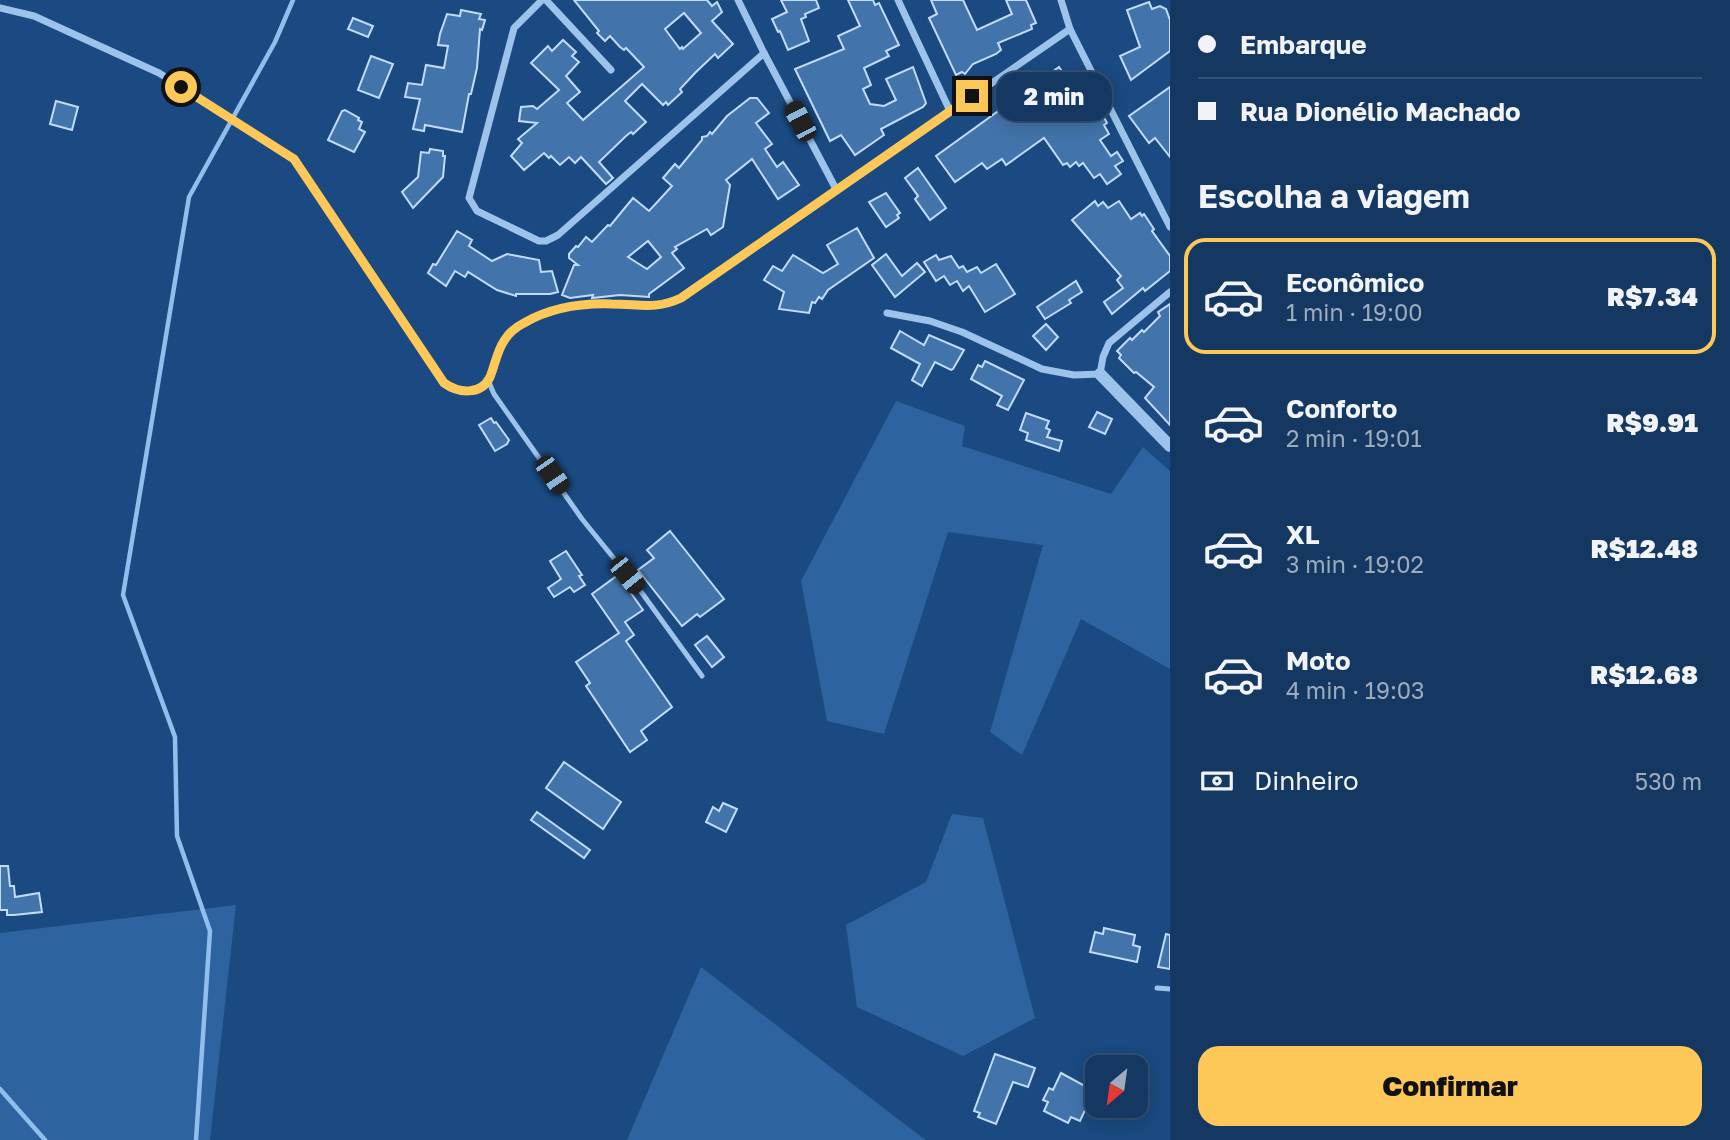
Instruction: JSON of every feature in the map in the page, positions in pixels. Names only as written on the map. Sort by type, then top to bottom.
[{"type":"street","points":[[611,70],[544,0],[514,27],[469,198],[473,207],[533,239],[552,239],[764,53]]},
{"type":"street","points":[[738,0],[836,189]]},
{"type":"street","points":[[898,0],[950,111]]},
{"type":"street","points":[[1061,0],[1070,29],[1170,227]]},
{"type":"street","points":[[0,8],[34,16],[159,73],[294,159],[444,383],[450,388],[466,392],[475,390],[488,380],[503,342],[517,327],[535,317],[566,307],[593,304],[654,307],[681,298],[1070,29]]},
{"type":"street","points":[[1100,374],[1109,343],[1169,294]]},
{"type":"street","points":[[887,313],[930,321],[961,332],[1042,369],[1074,374],[1100,374],[1170,446]]},
{"type":"lane","points":[[488,380],[494,394],[582,519],[642,593],[702,676]]},
{"type":"lane","points":[[1157,988],[1170,989]]},
{"type":"shaded area","points":[[896,401],[965,426],[962,446],[1111,494],[1143,447],[1170,471],[1170,669],[1081,619],[1022,755],[990,732],[1043,545],[948,532],[884,734],[827,721],[801,581]]},
{"type":"shaded area","points":[[952,814],[983,818],[1035,1018],[963,1056],[857,1007],[846,925],[926,882]]},
{"type":"shaded area","points":[[236,905],[210,1140],[0,1140],[0,933]]},
{"type":"shaded area","points":[[701,967],[907,1126],[926,1140],[627,1140]]},
{"type":"building","points":[[574,0],[707,0],[712,6],[717,2],[722,12],[712,21],[733,44],[718,58],[715,54],[668,105],[666,102],[663,105],[642,84],[625,101],[646,122],[633,134],[631,132],[626,136],[599,162],[613,178],[606,184],[581,157],[575,163],[569,157],[560,165],[544,153],[524,170],[511,156],[522,143],[518,139],[537,123],[519,121],[521,107],[533,106],[537,109],[559,90],[531,63],[548,46],[552,51],[563,40],[576,52],[572,56],[579,62],[566,76],[580,92],[567,103],[583,120],[644,67],[610,36],[605,41],[597,33],[599,31]],"holes":[[[684,13],[701,33],[680,49],[665,29]]]},
{"type":"building","points":[[781,0],[816,0],[819,8],[805,14],[806,17],[801,19],[809,41],[788,50],[772,19],[787,12]]},
{"type":"building","points":[[848,0],[873,0],[875,5],[879,3],[899,45],[886,51],[889,56],[864,68],[871,85],[863,89],[870,104],[884,106],[896,100],[886,79],[913,67],[926,103],[881,129],[884,135],[855,155],[841,135],[830,141],[795,69],[844,49],[838,36],[860,26]]},
{"type":"building","points":[[931,0],[963,0],[977,30],[1012,14],[1006,0],[1026,0],[1036,23],[1031,25],[1032,29],[998,43],[1001,50],[996,54],[973,64],[965,74],[962,72],[956,75],[929,18],[937,14]]},
{"type":"building","points":[[1149,2],[1152,9],[1160,6],[1166,9],[1170,20],[1170,51],[1131,80],[1120,56],[1140,47],[1127,10]]},
{"type":"building","points":[[461,10],[481,14],[479,19],[485,20],[482,30],[480,29],[477,68],[462,132],[425,125],[424,131],[413,129],[420,99],[405,97],[408,83],[422,85],[426,65],[444,68],[448,46],[438,45],[440,34],[447,14],[460,16]]},
{"type":"building","points":[[353,18],[373,26],[368,37],[348,29]]},
{"type":"building","points":[[371,56],[393,64],[379,98],[358,90]]},
{"type":"building","points":[[1059,67],[1085,110],[1095,104],[1101,112],[1109,134],[1100,140],[1111,156],[1117,152],[1123,161],[1115,166],[1121,174],[1107,184],[1100,174],[1094,178],[1083,163],[1079,166],[1076,162],[1070,167],[1067,163],[1063,165],[1044,138],[1006,165],[1002,159],[987,169],[982,163],[955,182],[936,156]]},
{"type":"building","points":[[1170,87],[1170,157],[1155,138],[1149,143],[1129,116]]},
{"type":"building","points":[[750,98],[757,98],[769,113],[756,123],[772,144],[765,149],[777,167],[783,162],[799,185],[778,199],[752,159],[726,180],[730,185],[723,227],[711,235],[707,229],[675,247],[677,249],[672,253],[684,268],[649,294],[649,297],[620,295],[592,298],[593,295],[570,298],[562,295],[574,265],[578,265],[569,258],[576,246],[586,237],[592,242],[610,226],[633,198],[649,211],[672,186],[663,178],[675,164],[679,168],[702,137],[710,132],[712,134],[727,116]],"holes":[[[648,241],[661,257],[647,269],[628,257]]]},
{"type":"building","points":[[56,101],[78,107],[72,130],[50,124]]},
{"type":"building","points":[[342,111],[359,118],[362,122],[359,129],[365,132],[354,152],[328,140]]},
{"type":"building","points":[[430,149],[443,151],[443,177],[413,208],[402,192],[418,177],[421,152],[429,153]]},
{"type":"building","points":[[918,168],[946,208],[930,220],[915,199],[918,196],[905,178]]},
{"type":"building","points":[[886,193],[900,213],[897,215],[899,218],[886,227],[869,202]]},
{"type":"building","points":[[1095,201],[1098,206],[1103,202],[1108,208],[1119,201],[1131,219],[1140,213],[1142,216],[1144,214],[1154,229],[1152,231],[1170,256],[1170,271],[1145,291],[1143,288],[1112,314],[1104,302],[1123,288],[1117,280],[1121,276],[1072,220]]},
{"type":"building","points":[[857,228],[874,258],[828,290],[822,299],[819,297],[815,303],[812,302],[809,313],[779,309],[784,292],[764,280],[773,266],[782,271],[793,255],[823,273],[838,264],[827,245]]},
{"type":"building","points":[[457,231],[472,240],[469,246],[492,261],[507,254],[539,260],[541,272],[552,271],[558,292],[516,296],[497,290],[468,272],[465,277],[455,271],[446,286],[428,273]]},
{"type":"building","points":[[886,254],[902,276],[917,263],[925,272],[895,297],[872,265]]},
{"type":"building","points":[[936,255],[939,260],[951,256],[959,268],[963,266],[967,272],[977,267],[981,273],[996,264],[1015,294],[985,312],[969,286],[963,291],[957,281],[950,285],[944,276],[936,281],[924,262]]},
{"type":"building","points":[[1076,281],[1082,292],[1069,300],[1071,303],[1045,319],[1037,307]]},
{"type":"building","points":[[1170,304],[1170,425],[1145,398],[1154,387],[1134,373],[1119,358],[1121,355],[1117,351],[1130,338],[1132,340],[1142,330],[1144,332],[1160,316],[1158,312]]},
{"type":"building","points":[[1046,324],[1058,337],[1046,350],[1033,336]]},
{"type":"building","points":[[900,331],[924,345],[929,335],[964,350],[951,370],[935,362],[922,386],[912,380],[920,364],[891,348]]},
{"type":"building","points":[[985,361],[1024,380],[1008,410],[997,405],[1002,396],[971,379],[978,365],[982,367]]},
{"type":"building","points":[[1097,412],[1112,419],[1105,434],[1089,427]]},
{"type":"building","points":[[1026,413],[1049,421],[1046,428],[1050,430],[1047,437],[1062,441],[1059,451],[1026,440],[1028,433],[1020,430]]},
{"type":"building","points":[[491,418],[509,440],[495,451],[479,425]]},
{"type":"building","points":[[670,531],[724,599],[700,617],[697,614],[682,626],[638,570],[654,558],[647,550]]},
{"type":"building","points":[[566,551],[582,575],[579,576],[585,585],[574,592],[570,587],[554,597],[548,588],[561,579],[550,561]]},
{"type":"building","points":[[618,575],[643,610],[625,622],[634,635],[626,641],[672,707],[641,731],[647,740],[630,752],[586,686],[590,683],[576,662],[619,633],[592,594]]},
{"type":"building","points":[[707,636],[724,657],[712,667],[695,645]]},
{"type":"building","points":[[564,762],[621,802],[603,829],[546,788]]},
{"type":"building","points":[[723,803],[737,809],[726,832],[706,822],[713,807],[719,811]]},
{"type":"building","points":[[537,812],[590,850],[584,858],[531,820]]},
{"type":"building","points":[[0,866],[8,866],[10,886],[14,886],[15,897],[39,893],[42,912],[7,915],[7,910],[0,910]]},
{"type":"building","points":[[1104,928],[1135,935],[1133,945],[1140,947],[1137,962],[1090,952],[1095,932],[1103,934]]},
{"type":"building","points":[[1166,934],[1170,935],[1170,969],[1158,967]]},
{"type":"building","points":[[995,1054],[1035,1068],[1028,1087],[1013,1082],[996,1124],[978,1117],[980,1113],[974,1111]]},
{"type":"building","points":[[1061,1073],[1085,1086],[1085,1110],[1080,1121],[1071,1117],[1068,1123],[1044,1111],[1048,1102],[1043,1100],[1049,1088],[1053,1090]]},
{"type":"waterway","points":[[196,1140],[210,931],[177,836],[175,737],[123,595],[189,197],[275,42],[293,0]]},
{"type":"waterway","points":[[0,1089],[45,1140]]},
{"type":"route","points":[[181,87],[294,159],[351,248],[444,383],[450,388],[466,392],[475,390],[488,380],[503,342],[517,327],[535,317],[566,307],[593,304],[654,307],[681,298],[972,96]]}]
